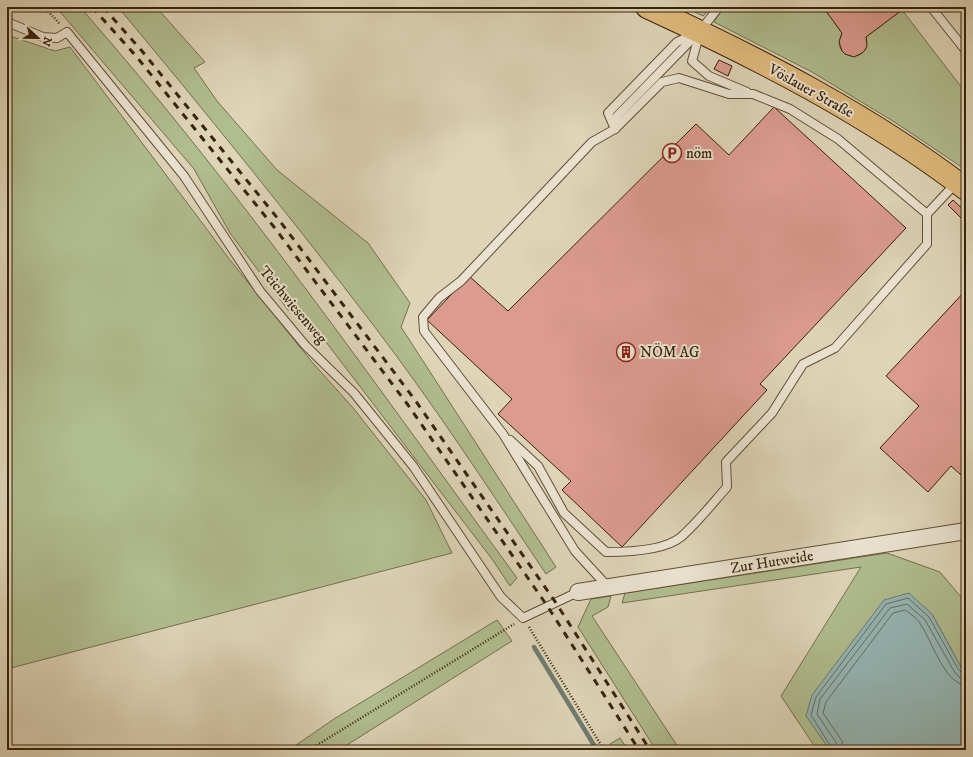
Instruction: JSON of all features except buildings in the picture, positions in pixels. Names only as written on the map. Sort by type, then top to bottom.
[{"type":"main road","name":"Vöslauer Straße","points":[[648,7],[700,31],[816,91],[890,136],[961,186]]},
{"type":"street","name":"Zur Hutweide","points":[[578,592],[966,531]]},
{"type":"lane","points":[[503,434],[538,466],[564,513],[606,552],[627,552],[662,546],[680,538],[726,488],[726,462],[772,413],[803,364],[836,348],[927,244],[927,214],[838,139],[790,109],[709,76],[692,62],[700,31],[719,7]]},
{"type":"lane","points":[[931,7],[966,51]]},
{"type":"lane","points":[[7,22],[43,37],[57,38],[67,32]]},
{"type":"lane","points":[[615,129],[608,113],[677,42],[700,31]]},
{"type":"lane","name":"Teichwiesenweg","points":[[67,32],[184,176],[260,291],[305,345],[354,393],[408,460],[501,597],[523,618]]},
{"type":"lane","points":[[609,588],[575,551],[503,434],[424,331],[423,317],[439,298],[461,281],[592,142],[615,129],[662,82],[679,78],[729,94],[752,94]]},
{"type":"lane","points":[[927,214],[961,186]]},
{"type":"lane","points":[[523,618],[578,592]]},
{"type":"path","points":[[44,7],[67,32]]},
{"type":"path","points":[[309,750],[523,618],[604,750]]},
{"type":"green space","points":[[56,7],[80,7],[138,75],[251,216],[517,578],[510,586],[492,559],[306,316],[288,310],[230,233],[194,169]]},
{"type":"green space","points":[[118,7],[156,7],[205,62],[194,68],[217,101],[277,170],[368,243],[410,303],[401,327],[556,567],[546,574],[439,415],[371,322],[246,163]]},
{"type":"green space","points":[[684,7],[712,7],[703,16]]},
{"type":"green space","points":[[720,7],[823,7],[842,33],[839,42],[841,49],[845,54],[851,56],[858,56],[863,52],[866,46],[866,37],[902,10],[966,93],[966,170],[896,123],[812,72],[714,22],[723,8]]},
{"type":"green space","points":[[7,35],[55,51],[70,47],[230,260],[312,362],[354,409],[426,500],[452,553],[7,669]]},
{"type":"green space","points":[[887,553],[940,572],[966,603],[966,672],[961,667],[932,614],[909,594],[807,716],[830,750],[817,750],[781,696],[861,567],[622,603],[625,593]]},
{"type":"green space","points":[[611,596],[608,607],[592,616],[680,750],[656,750],[578,627],[591,599]]},
{"type":"green space","points":[[497,620],[512,641],[339,750],[289,750],[334,719]]},
{"type":"green space","points":[[620,738],[628,750],[614,750],[610,744]]},
{"type":"water","points":[[909,593],[932,614],[961,667],[966,672],[966,750],[830,750],[806,716],[812,695],[884,600]]},
{"type":"waterway","points":[[534,647],[597,750]]},
{"type":"railway","points":[[92,7],[136,56],[274,227],[408,405],[548,607],[639,750]]},
{"type":"railway","points":[[103,7],[142,51],[279,220],[415,400],[556,603],[650,750]]},
{"type":"place","name":"nöm","points":[[672,153]]},
{"type":"place","name":"NÖM AG","points":[[626,352]]}]
